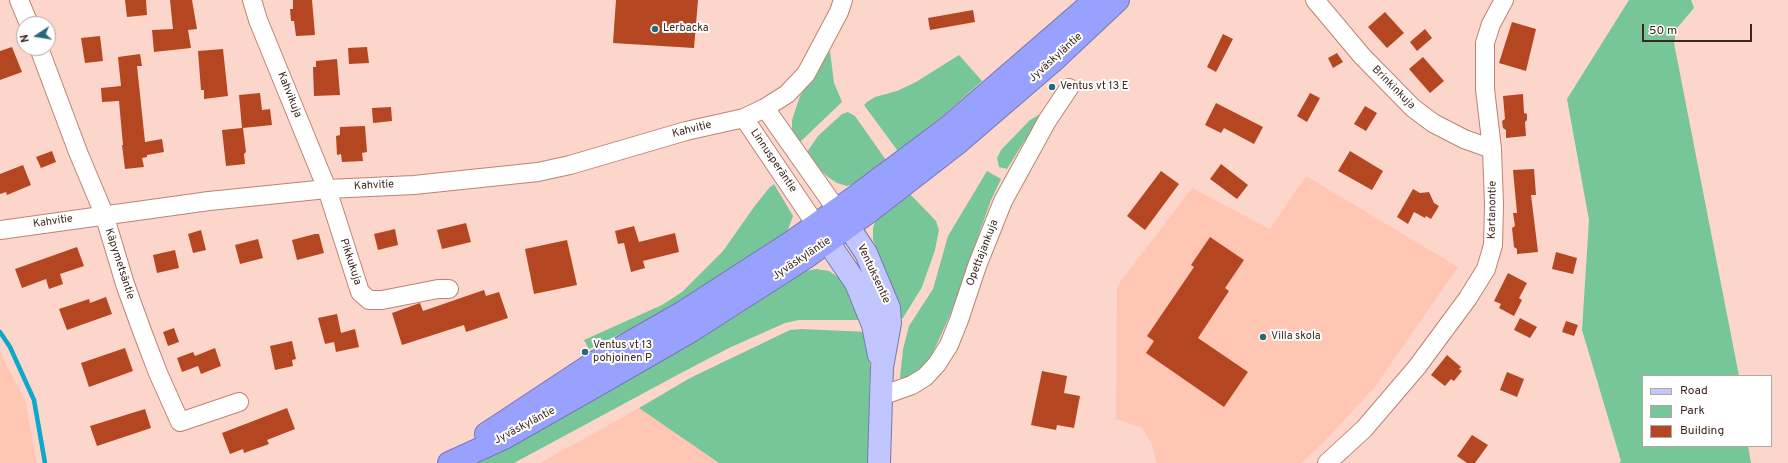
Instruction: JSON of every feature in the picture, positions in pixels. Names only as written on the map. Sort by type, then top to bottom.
[{"type":"highway","name":"Jyväskyläntie","points":[[843,218],[1095,0]]},
{"type":"highway","name":"Jyväskyläntie","points":[[448,463],[504,438],[599,384],[691,331],[805,258],[822,233],[959,142],[1057,57],[1118,0]]},
{"type":"main road","name":"Ventuksentie","points":[[843,218],[866,253],[889,308],[890,323],[882,367],[879,463]]},
{"type":"main road","name":"Ventuksentie","points":[[822,233],[856,283],[873,325],[882,367]]},
{"type":"street","points":[[19,0],[26,16]]},
{"type":"street","name":"Kahvikuja","points":[[252,0],[258,20],[327,189]]},
{"type":"street","name":"Linnusperäntie","points":[[822,233],[744,118],[765,108],[787,94],[806,74],[839,12],[842,0]]},
{"type":"street","name":"Brinkinkuja","points":[[1315,0],[1362,56],[1413,108],[1433,123],[1457,136],[1492,149]]},
{"type":"street","name":"Kartanontie","points":[[1327,463],[1364,429],[1416,367],[1468,298],[1486,269],[1493,245],[1494,205],[1492,149],[1485,89],[1485,43],[1491,24],[1504,0]]},
{"type":"street","name":"Käpymetsäntie","points":[[42,56],[78,152],[104,214],[125,284],[142,331],[158,373],[180,422],[239,402]]},
{"type":"street","name":"Opettajankuja","points":[[881,396],[912,385],[925,377],[937,364],[949,345],[1003,201],[1047,121],[1069,88]]},
{"type":"street","points":[[765,108],[843,218]]},
{"type":"street","name":"Kahvitie","points":[[0,230],[104,214],[209,201],[327,189],[414,185],[538,172],[570,165],[686,131],[744,118]]},
{"type":"street","name":"Pikkukuja","points":[[327,189],[360,292],[364,296],[369,300],[382,300],[438,289],[449,289]]},
{"type":"shaded area","name":"Villa skola","points":[[1306,176],[1458,267],[1374,388],[1323,443],[1301,463],[1156,463],[1152,444],[1142,428],[1116,419],[1117,286],[1192,188],[1270,229]]},
{"type":"shaded area","points":[[0,353],[25,400],[37,463],[0,463]]},
{"type":"shaded area","points":[[639,408],[719,463],[540,463]]},
{"type":"green space","points":[[1629,0],[1691,0],[1694,8],[1677,28],[1674,43],[1739,375],[1642,375],[1642,447],[1748,447],[1751,463],[1619,463],[1621,461],[1582,330],[1589,220],[1567,99]]},
{"type":"green space","points":[[830,51],[834,83],[842,102],[800,142],[792,135],[792,120],[800,96]]},
{"type":"green space","points":[[959,55],[982,81],[900,154],[864,105],[875,97],[897,91],[916,82]]},
{"type":"green space","points":[[1047,110],[1023,143],[1007,169],[999,167],[997,158],[1001,150],[1030,120]]},
{"type":"green space","points":[[848,112],[855,116],[888,163],[857,183],[847,186],[837,183],[828,177],[817,167],[807,152],[818,136],[842,114]]},
{"type":"green space","points":[[987,171],[1001,179],[991,200],[950,315],[926,368],[908,378],[900,378],[903,349],[909,326],[933,289],[948,236]]},
{"type":"green space","points":[[774,184],[793,216],[786,235],[678,306],[589,349],[584,340],[662,305],[682,292],[723,251],[754,207]]},
{"type":"green space","points":[[910,194],[936,221],[939,230],[935,250],[922,287],[903,318],[894,318],[889,277],[873,240],[873,228],[876,219]]},
{"type":"green space","points":[[816,269],[829,271],[841,279],[863,320],[799,320],[785,323],[729,348],[514,463],[476,463],[745,308],[800,272]]},
{"type":"green space","points":[[801,329],[868,332],[870,368],[868,463],[719,463],[639,408],[690,378],[790,330]]},
{"type":"building","points":[[125,0],[146,0],[147,15],[127,17]]},
{"type":"building","points":[[170,0],[192,0],[197,29],[188,30],[191,48],[154,52],[152,30],[173,29]]},
{"type":"building","points":[[293,0],[312,0],[315,35],[296,36],[294,21],[291,21],[290,9],[293,9]]},
{"type":"building","points":[[616,0],[698,0],[694,48],[613,43]]},
{"type":"building","points":[[973,10],[975,22],[930,30],[928,18]]},
{"type":"building","points":[[1385,12],[1404,33],[1387,48],[1368,27]]},
{"type":"building","points":[[1512,22],[1536,29],[1526,71],[1499,63]]},
{"type":"building","points":[[1425,29],[1432,38],[1417,51],[1410,42]]},
{"type":"building","points":[[1223,34],[1233,39],[1216,72],[1207,67]]},
{"type":"building","points":[[100,36],[103,61],[85,63],[81,38]]},
{"type":"building","points":[[12,47],[22,72],[0,80],[0,51]]},
{"type":"building","points":[[367,47],[369,63],[349,64],[348,48]]},
{"type":"building","points":[[223,49],[228,96],[204,99],[204,90],[201,90],[198,51]]},
{"type":"building","points":[[1337,53],[1343,62],[1333,68],[1328,58]]},
{"type":"building","points":[[140,54],[142,66],[137,66],[145,142],[162,139],[164,152],[147,155],[147,157],[142,158],[144,167],[125,169],[119,101],[102,102],[101,88],[121,86],[118,57]]},
{"type":"building","points":[[1423,57],[1444,81],[1430,93],[1409,69]]},
{"type":"building","points":[[337,59],[340,95],[314,96],[313,67],[316,67],[316,61]]},
{"type":"building","points":[[260,93],[262,110],[270,109],[272,125],[243,128],[246,152],[244,154],[245,164],[226,166],[222,130],[242,128],[239,95]]},
{"type":"building","points":[[1310,93],[1320,98],[1307,122],[1297,116]]},
{"type":"building","points":[[1523,94],[1524,113],[1527,114],[1527,120],[1525,122],[1526,136],[1506,138],[1506,130],[1503,128],[1502,121],[1505,119],[1503,96]]},
{"type":"building","points":[[1216,103],[1263,127],[1254,144],[1224,128],[1221,133],[1205,125]]},
{"type":"building","points":[[1365,106],[1377,113],[1366,131],[1354,124]]},
{"type":"building","points":[[391,107],[392,121],[373,123],[372,108]]},
{"type":"building","points":[[365,126],[367,152],[362,153],[363,161],[342,162],[341,154],[337,155],[336,136],[340,135],[340,127]]},
{"type":"building","points":[[52,151],[56,162],[41,168],[36,157]]},
{"type":"building","points":[[1350,151],[1383,171],[1372,190],[1338,171]]},
{"type":"building","points":[[1221,164],[1248,185],[1237,199],[1210,179]]},
{"type":"building","points":[[23,165],[31,185],[7,195],[6,192],[0,194],[0,174]]},
{"type":"building","points":[[1534,169],[1536,195],[1531,195],[1538,252],[1517,254],[1517,249],[1514,247],[1512,228],[1515,226],[1513,213],[1517,213],[1513,170]]},
{"type":"building","points":[[1161,171],[1179,184],[1145,230],[1127,216]]},
{"type":"building","points":[[1413,189],[1420,193],[1429,192],[1434,203],[1439,206],[1431,219],[1426,216],[1425,218],[1414,212],[1408,224],[1397,217]]},
{"type":"building","points":[[466,223],[471,242],[442,249],[437,230]]},
{"type":"building","points":[[634,226],[639,242],[675,233],[679,252],[643,261],[645,268],[631,272],[624,243],[618,244],[615,231]]},
{"type":"building","points":[[395,229],[398,245],[378,250],[374,234]]},
{"type":"building","points":[[201,230],[206,250],[193,253],[188,234]]},
{"type":"building","points":[[319,234],[324,253],[297,260],[292,240]]},
{"type":"building","points":[[1210,237],[1244,260],[1225,288],[1229,291],[1198,338],[1248,372],[1224,407],[1146,353],[1154,341],[1147,336],[1194,267],[1191,265]]},
{"type":"building","points":[[258,239],[263,258],[240,264],[235,245]]},
{"type":"building","points":[[567,240],[577,285],[534,294],[525,249]]},
{"type":"building","points":[[77,247],[84,266],[60,274],[63,284],[49,289],[46,279],[22,288],[15,269]]},
{"type":"building","points":[[175,250],[179,268],[157,273],[153,255]]},
{"type":"building","points":[[1556,252],[1577,258],[1573,274],[1552,269]]},
{"type":"building","points":[[1508,273],[1527,283],[1519,298],[1522,300],[1514,316],[1499,308],[1501,304],[1494,301]]},
{"type":"building","points":[[484,290],[486,296],[499,292],[508,318],[466,332],[464,325],[402,345],[392,313],[420,303],[423,311]]},
{"type":"building","points":[[106,297],[112,314],[67,330],[59,309],[89,299],[90,303]]},
{"type":"building","points":[[337,314],[341,333],[355,329],[359,347],[336,352],[334,342],[325,344],[318,318]]},
{"type":"building","points":[[1520,318],[1537,327],[1530,338],[1514,330]]},
{"type":"building","points":[[1566,321],[1578,325],[1574,336],[1562,332]]},
{"type":"building","points":[[174,328],[179,342],[168,346],[163,332]]},
{"type":"building","points":[[292,341],[296,359],[292,360],[293,366],[275,370],[270,346]]},
{"type":"building","points":[[125,348],[133,371],[89,387],[81,363]]},
{"type":"building","points":[[215,348],[221,366],[201,374],[198,366],[182,372],[177,358],[193,352],[195,356]]},
{"type":"building","points":[[1447,355],[1461,367],[1459,369],[1462,371],[1454,381],[1451,379],[1445,386],[1431,375]]},
{"type":"building","points":[[1042,371],[1067,376],[1064,393],[1080,396],[1074,428],[1057,425],[1056,430],[1031,425]]},
{"type":"building","points":[[1507,372],[1524,379],[1517,397],[1500,390]]},
{"type":"building","points":[[287,408],[295,429],[267,440],[269,444],[244,453],[243,449],[230,454],[222,433]]},
{"type":"building","points":[[145,409],[151,428],[97,446],[90,426]]},
{"type":"building","points":[[1472,435],[1488,445],[1475,463],[1467,463],[1457,456]]},
{"type":"waterway","points":[[0,332],[10,347],[34,400],[45,463]]},
{"type":"place","name":"Lerbacka","points":[[655,29]]},
{"type":"place","name":"Ventus vt 13 E","points":[[1052,87]]},
{"type":"place","name":"Villa skola","points":[[1263,337]]},
{"type":"place","name":"Ventus vt 13 pohjoinen P","points":[[585,352]]}]
